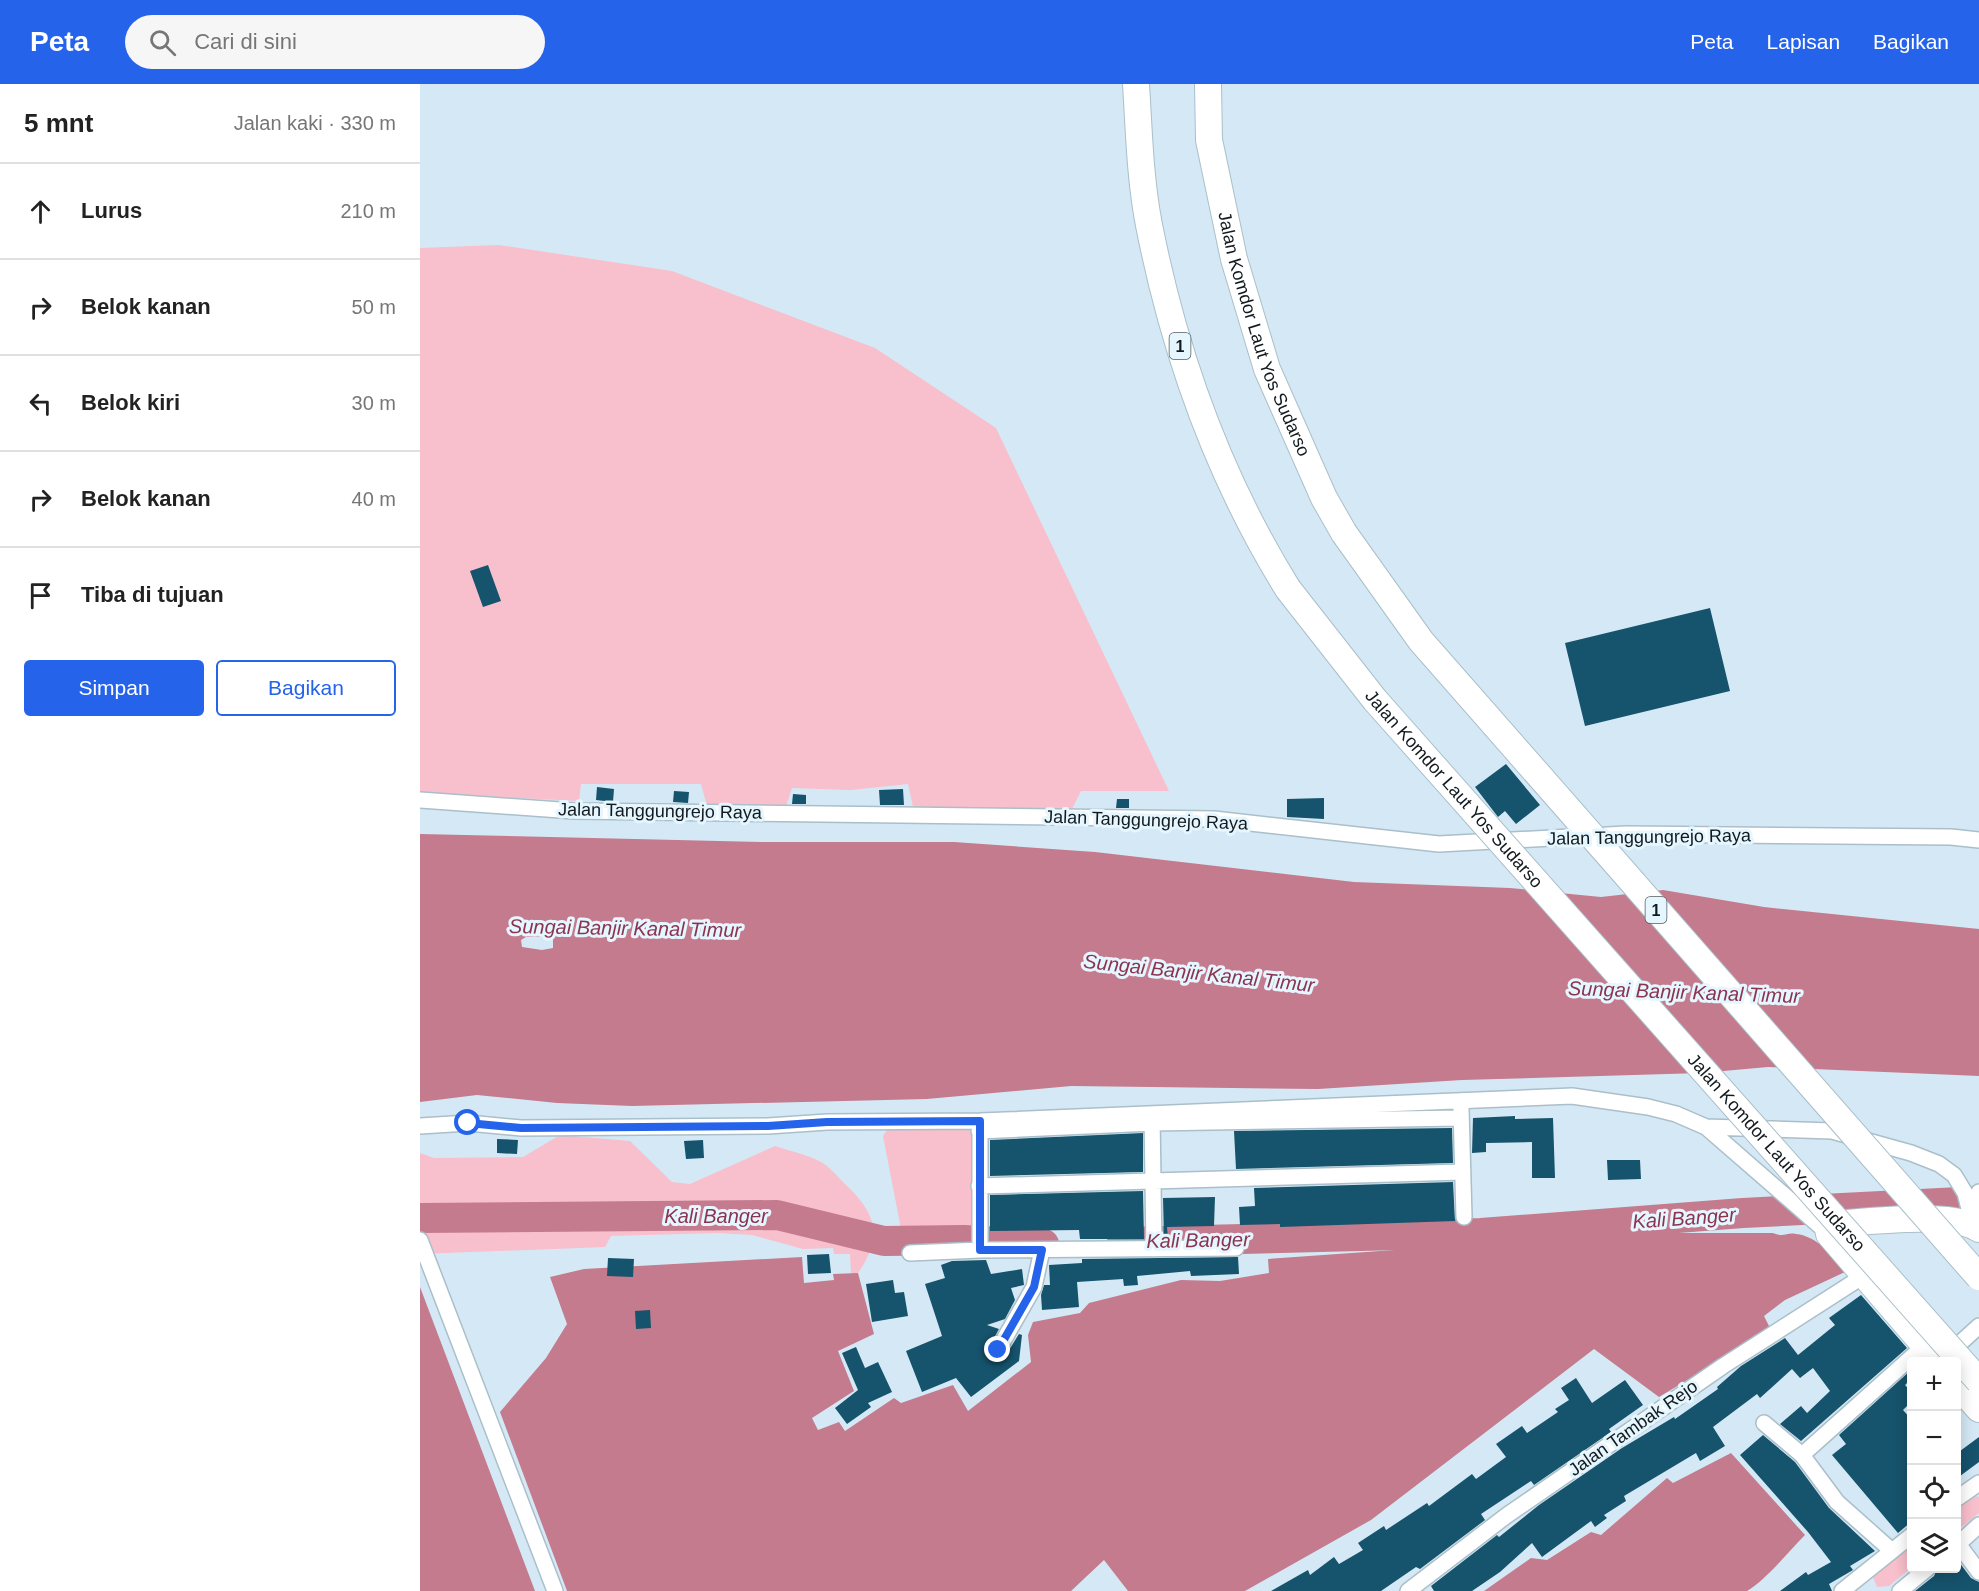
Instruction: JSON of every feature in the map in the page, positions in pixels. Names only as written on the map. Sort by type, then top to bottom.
[{"type":"highway","name":"Jalan Komdor Laut Yos Sudarso","points":[[1136,84],[1139,143],[1149,224],[1183,356],[1229,483],[1288,589],[1376,700],[1979,1381]]},
{"type":"highway","name":"Jalan Komdor Laut Yos Sudarso","points":[[1209,84],[1209,140],[1234,259],[1267,369],[1324,498],[1344,533],[1420,641],[1979,1277]]},
{"type":"highway","points":[[1934,1356],[1829,1234],[1828,1228],[1833,1224],[1972,1217]]},
{"type":"highway","points":[[1961,1389],[1979,1409]]},
{"type":"street","name":"Jalan Tanggungrejo Raya","points":[[420,800],[574,811],[1214,819],[1439,844],[1626,834],[1951,837],[1979,840]]},
{"type":"street","points":[[420,1126],[468,1123],[521,1128],[768,1126],[837,1122],[980,1126],[1460,1100],[1580,1096],[1648,1107],[1676,1114],[1706,1127],[1829,1234]]},
{"type":"street","points":[[1460,1100],[1464,1217]]},
{"type":"street","points":[[1152,1118],[1461,1118]]},
{"type":"street","points":[[1152,1118],[1154,1249]]},
{"type":"street","points":[[980,1126],[980,1250]]},
{"type":"street","points":[[1706,1127],[1832,1131],[1911,1154],[1939,1164],[1972,1192],[1972,1217]]},
{"type":"street","points":[[980,1186],[1463,1172]]},
{"type":"street","points":[[420,1240],[555,1591]]},
{"type":"street","points":[[910,1253],[980,1250],[1236,1248]]},
{"type":"street","points":[[998,1350],[1034,1287],[1042,1250]]},
{"type":"street","name":"Jalan Tambak Rejo","points":[[1408,1591],[1425,1587],[1516,1510],[1723,1366],[1865,1275]]},
{"type":"street","points":[[1802,1455],[1934,1356],[1979,1326]]},
{"type":"street","points":[[1764,1423],[1802,1455],[1837,1502],[1892,1551]]},
{"type":"street","points":[[1961,1496],[1979,1483]]},
{"type":"street","points":[[1961,1542],[1979,1525]]},
{"type":"street","points":[[1842,1591],[1858,1586],[1907,1538]]},
{"type":"street","points":[[1961,1549],[1979,1572]]},
{"type":"street","points":[[1900,1591],[1924,1573]]},
{"type":"shaded area","points":[[499,245],[672,271],[875,348],[996,428],[1169,791],[1081,791],[1071,811],[913,807],[908,784],[851,790],[792,788],[786,806],[707,806],[701,784],[581,784],[579,801],[420,793],[420,248]]},
{"type":"shaded area","points":[[971,1127],[973,1238],[903,1239],[883,1136],[887,1130]]},
{"type":"shaded area","points":[[560,1135],[630,1141],[672,1182],[690,1184],[775,1146],[809,1156],[829,1168],[863,1204],[873,1225],[871,1247],[858,1273],[851,1274],[850,1254],[834,1254],[833,1248],[803,1249],[752,1235],[718,1233],[611,1236],[605,1247],[420,1254],[420,1153],[434,1158],[523,1157]]},
{"type":"shaded area","points":[[1973,1495],[1979,1497],[1979,1513],[1961,1528],[1961,1519],[1961,1502]]},
{"type":"shaded area","points":[[1907,1546],[1907,1571],[1889,1586],[1877,1587],[1873,1577]]},
{"type":"water","name":"Sungai Banjir Kanal Timur","points":[[420,834],[761,842],[954,842],[1095,852],[1354,882],[1510,888],[1601,897],[1663,890],[1764,907],[1979,929],[1979,1076],[1768,1067],[1701,1073],[1462,1080],[1318,1089],[1071,1086],[927,1099],[632,1106],[557,1103],[477,1095],[420,1102]],"holes":[[[526,937],[553,938],[553,948],[542,950],[522,947],[521,940]]]},
{"type":"water","points":[[1638,1233],[1796,1234],[1818,1243],[1830,1253],[1845,1272],[1785,1300],[1764,1316],[1771,1330],[1659,1397],[1594,1349],[1371,1520],[1245,1591],[1128,1591],[1104,1560],[1071,1591],[567,1591],[500,1412],[546,1358],[567,1324],[550,1277],[584,1269],[802,1257],[804,1283],[834,1280],[833,1274],[858,1273],[874,1334],[838,1351],[854,1391],[812,1418],[818,1430],[839,1422],[845,1431],[894,1398],[901,1403],[953,1385],[968,1411],[1031,1362],[1028,1335],[1033,1322],[1080,1313],[1089,1303],[1181,1280],[1220,1281],[1269,1273],[1268,1259]]},
{"type":"water","points":[[420,1287],[535,1591],[420,1591]]},
{"type":"water","points":[[1731,1453],[1805,1535],[1769,1573],[1747,1591],[1484,1591],[1531,1558],[1547,1560],[1591,1532],[1601,1535],[1667,1478],[1673,1483]]},
{"type":"building","points":[[488,565],[501,601],[483,607],[470,571]]},
{"type":"building","points":[[1710,608],[1730,691],[1585,726],[1565,643]]},
{"type":"building","points":[[1506,764],[1540,805],[1516,824],[1505,811],[1498,817],[1475,787]]},
{"type":"building","points":[[597,787],[614,789],[613,802],[596,800]]},
{"type":"building","points":[[903,789],[904,805],[880,805],[879,790]]},
{"type":"building","points":[[674,791],[689,792],[688,803],[673,802]]},
{"type":"building","points":[[793,794],[806,795],[806,804],[792,804]]},
{"type":"building","points":[[1324,798],[1324,819],[1287,817],[1287,799]]},
{"type":"building","points":[[1117,799],[1129,799],[1129,808],[1116,808]]},
{"type":"building","points":[[1515,1116],[1515,1119],[1553,1118],[1555,1178],[1532,1178],[1532,1142],[1486,1143],[1486,1152],[1472,1153],[1473,1118]]},
{"type":"building","points":[[1452,1128],[1453,1163],[1236,1169],[1234,1131]]},
{"type":"building","points":[[1143,1133],[1143,1172],[990,1176],[990,1140]]},
{"type":"building","points":[[497,1139],[518,1140],[517,1154],[497,1153]]},
{"type":"building","points":[[703,1140],[704,1158],[686,1159],[684,1141]]},
{"type":"building","points":[[1607,1160],[1640,1160],[1641,1179],[1608,1180]]},
{"type":"building","points":[[1453,1182],[1455,1221],[1280,1227],[1280,1224],[1240,1225],[1239,1207],[1255,1206],[1254,1188]]},
{"type":"building","points":[[1143,1191],[1144,1239],[1080,1239],[1079,1230],[990,1231],[990,1195]]},
{"type":"building","points":[[1215,1197],[1214,1226],[1167,1227],[1168,1239],[1164,1239],[1163,1198]]},
{"type":"building","points":[[829,1254],[831,1273],[808,1274],[807,1255]]},
{"type":"building","points":[[1238,1257],[1239,1274],[1191,1276],[1190,1271],[1137,1276],[1138,1285],[1124,1286],[1123,1279],[1077,1282],[1079,1307],[1042,1310],[1041,1295],[1044,1285],[1050,1285],[1049,1265],[1082,1263],[1082,1259]]},
{"type":"building","points":[[608,1258],[634,1259],[633,1277],[607,1276]]},
{"type":"building","points":[[986,1260],[991,1274],[1022,1269],[1024,1285],[1011,1288],[1015,1300],[1005,1319],[987,1325],[999,1329],[988,1349],[990,1355],[997,1360],[1006,1355],[1019,1334],[1022,1335],[1019,1361],[971,1397],[956,1378],[922,1392],[906,1351],[942,1336],[925,1284],[945,1278],[941,1265],[952,1261]]},
{"type":"building","points":[[893,1280],[895,1293],[904,1292],[908,1316],[872,1322],[866,1284]]},
{"type":"building","points":[[1861,1295],[1907,1348],[1801,1441],[1780,1424],[1801,1406],[1807,1413],[1830,1391],[1813,1368],[1800,1378],[1792,1369],[1760,1398],[1757,1394],[1713,1427],[1725,1446],[1700,1461],[1696,1453],[1624,1496],[1626,1501],[1604,1515],[1607,1518],[1595,1527],[1591,1521],[1542,1557],[1532,1543],[1500,1572],[1472,1591],[1434,1591],[1431,1586],[1497,1535],[1499,1537],[1539,1505],[1622,1448],[1674,1417],[1675,1419],[1718,1389],[1717,1387],[1741,1366],[1785,1338],[1798,1355],[1835,1325],[1829,1318]]},
{"type":"building","points":[[650,1310],[651,1328],[636,1329],[635,1311]]},
{"type":"building","points":[[856,1347],[865,1368],[878,1362],[892,1392],[868,1403],[871,1407],[847,1424],[835,1408],[858,1390],[842,1353]]},
{"type":"building","points":[[1907,1374],[1905,1385],[1907,1406],[1903,1410],[1907,1414],[1907,1525],[1898,1533],[1832,1455],[1846,1444],[1839,1435]]},
{"type":"building","points":[[1576,1378],[1592,1403],[1625,1380],[1643,1405],[1609,1429],[1611,1432],[1534,1485],[1531,1481],[1481,1514],[1485,1520],[1420,1569],[1416,1567],[1381,1591],[1271,1591],[1308,1570],[1310,1575],[1334,1557],[1339,1564],[1363,1550],[1358,1543],[1384,1526],[1386,1530],[1427,1503],[1429,1506],[1472,1474],[1476,1479],[1506,1457],[1496,1444],[1522,1426],[1527,1433],[1558,1412],[1555,1409],[1569,1400],[1561,1388]]},
{"type":"building","points":[[1763,1435],[1795,1462],[1829,1508],[1875,1551],[1850,1566],[1853,1570],[1829,1584],[1832,1591],[1780,1591],[1806,1572],[1808,1575],[1831,1562],[1808,1532],[1740,1455]]},
{"type":"building","points":[[1979,1437],[1979,1462],[1961,1475],[1961,1465],[1961,1450]]},
{"type":"building","points":[[1961,1565],[1971,1578],[1979,1582],[1979,1591],[1915,1591],[1935,1573],[1961,1573]]},
{"type":"waterway","name":"Kali Banger","points":[[1122,1242],[1481,1233],[1743,1213],[1979,1201]]},
{"type":"waterway","name":"Kali Banger","points":[[420,1218],[777,1215],[884,1241],[964,1240],[1044,1244]]},
{"type":"route","points":[[468,1123],[521,1128],[768,1126],[945,1119],[980,1121],[980,1250],[1042,1250],[1034,1287],[998,1350]]}]
